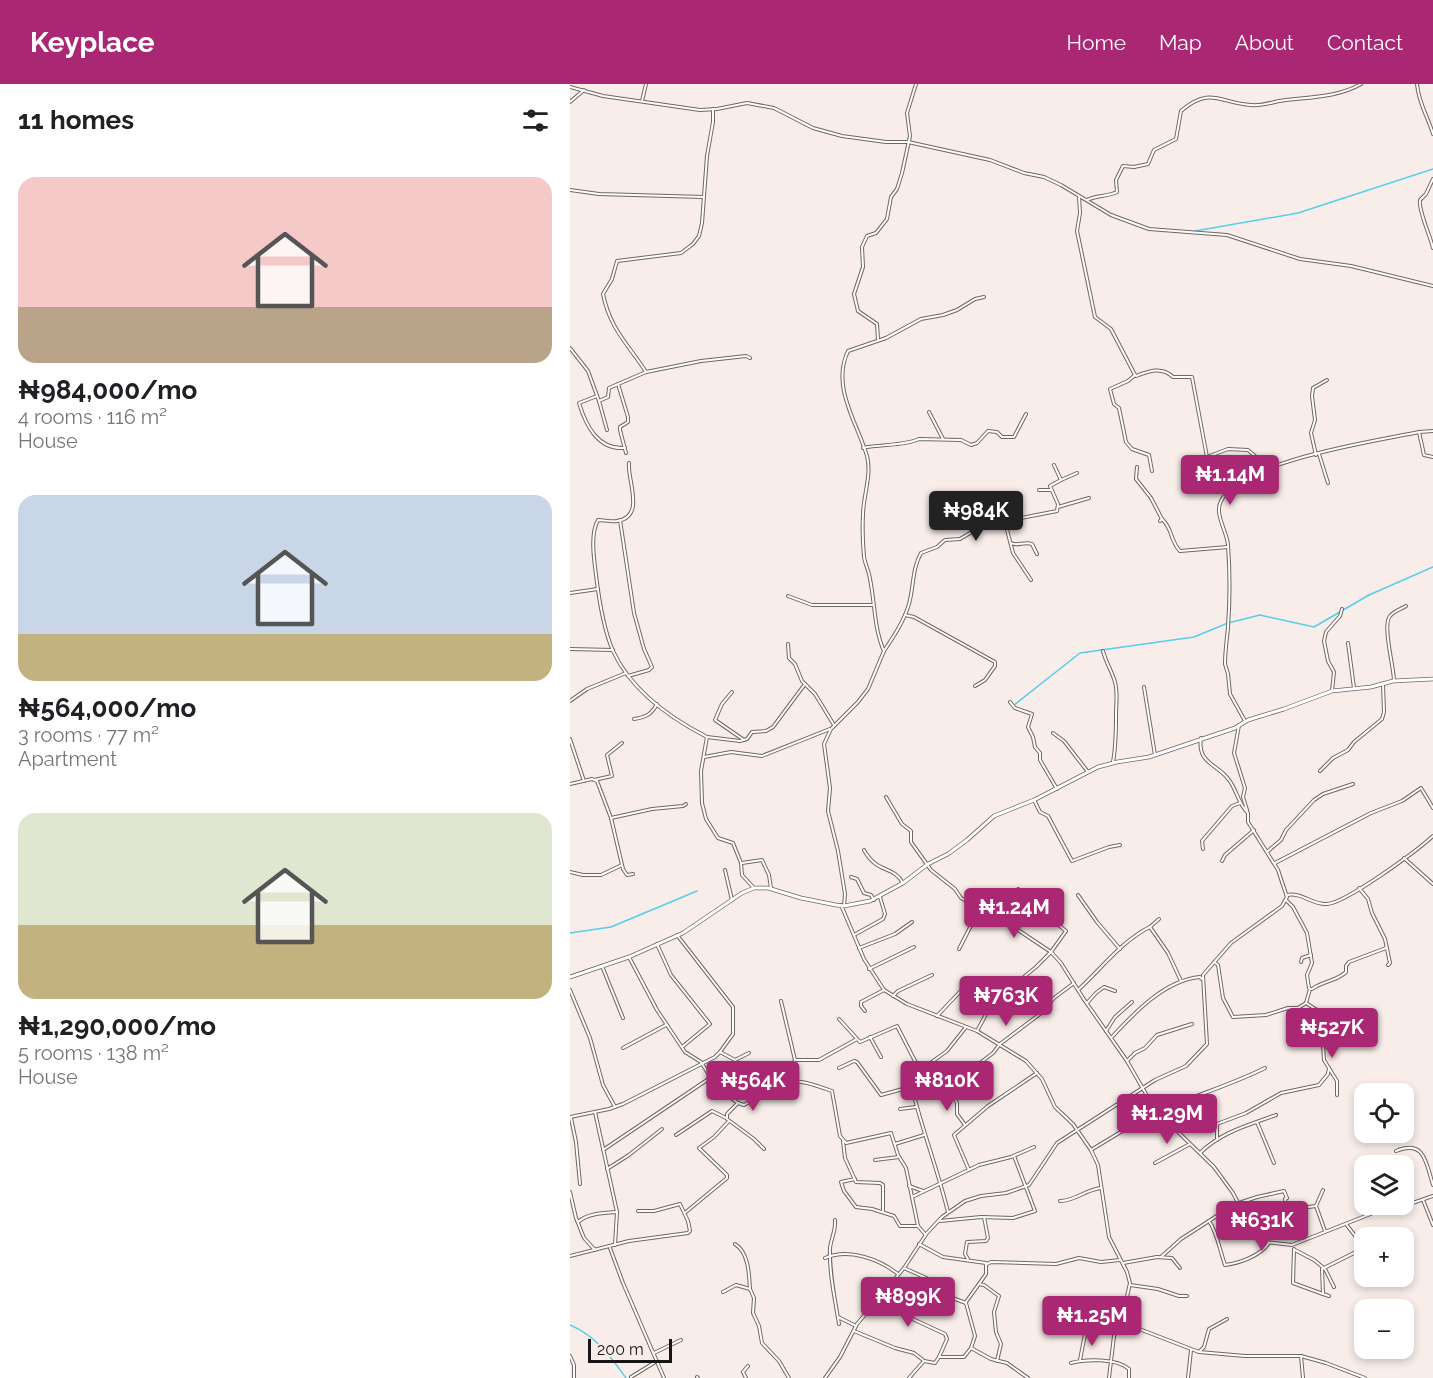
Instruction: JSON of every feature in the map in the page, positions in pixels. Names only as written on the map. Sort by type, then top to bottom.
[{"type":"street","points":[[642,101],[646,84]]},
{"type":"street","points":[[878,340],[877,324],[858,311],[854,294],[863,267],[861,247],[867,236],[876,233],[887,219],[888,206],[902,173],[908,142],[907,113],[916,84]]},
{"type":"street","points":[[1087,200],[1095,196],[1111,196],[1118,192],[1116,180],[1123,166],[1148,164],[1154,150],[1176,139],[1181,111],[1198,99],[1210,96],[1258,105],[1343,92],[1361,84]]},
{"type":"street","points":[[1417,84],[1418,99],[1433,134]]},
{"type":"street","points":[[570,87],[603,96],[700,110],[742,104],[774,108],[786,112],[813,128],[842,136],[886,142],[908,142],[990,160],[1053,180],[1111,215],[1149,229],[1227,235],[1300,259],[1351,266],[1433,286]]},
{"type":"street","points":[[570,102],[584,90]]},
{"type":"street","points":[[645,372],[634,353],[619,337],[606,308],[603,294],[612,279],[617,261],[681,253],[699,236],[713,109]]},
{"type":"street","points":[[1433,179],[1426,194],[1420,200],[1419,206],[1433,248]]},
{"type":"street","points":[[570,190],[599,194],[704,196]]},
{"type":"street","points":[[1079,195],[1080,213],[1077,231],[1095,316],[1111,329],[1135,375]]},
{"type":"street","points":[[885,651],[881,644],[870,579],[864,558],[863,515],[868,474],[867,457],[862,438],[846,400],[842,370],[849,351],[886,338],[921,319],[943,315],[984,297]]},
{"type":"street","points":[[570,348],[588,371],[607,430]]},
{"type":"street","points":[[599,401],[608,397],[609,388],[645,372],[701,361],[746,356],[750,358]]},
{"type":"street","points":[[1152,471],[1149,456],[1131,449],[1126,442],[1119,408],[1114,404],[1110,389],[1128,381],[1135,375],[1158,369],[1173,377],[1192,377],[1207,457],[1228,449],[1248,450],[1268,467]]},
{"type":"street","points":[[1327,380],[1313,388],[1315,420],[1311,433],[1328,483]]},
{"type":"street","points":[[618,384],[628,417],[628,422],[620,427],[626,453]]},
{"type":"street","points":[[597,396],[579,403],[593,434],[606,445],[625,447]]},
{"type":"street","points":[[929,412],[942,439]]},
{"type":"street","points":[[863,448],[881,444],[942,439],[961,440],[971,445],[977,443],[988,431],[997,432],[1002,437],[1014,436],[1026,414]]},
{"type":"street","points":[[1245,721],[1230,694],[1225,664],[1228,547],[1227,535],[1220,518],[1219,503],[1230,488],[1268,467],[1419,432],[1433,431]]},
{"type":"street","points":[[1419,432],[1424,455],[1433,457]]},
{"type":"street","points":[[629,463],[633,496],[633,507],[630,514],[620,520],[601,519],[596,523],[594,547],[598,589],[613,650],[627,674],[657,704],[707,737],[744,741]]},
{"type":"street","points":[[1054,465],[1061,480]]},
{"type":"street","points":[[1137,467],[1136,479],[1151,498],[1161,520],[1169,526],[1172,540],[1180,551],[1228,547]]},
{"type":"street","points":[[1059,507],[1050,484],[1077,473]]},
{"type":"street","points":[[1039,490],[1052,490]]},
{"type":"street","points":[[1089,498],[1059,507],[1053,513],[995,523],[977,529],[960,539],[945,540],[937,547],[921,553],[913,574],[905,615],[868,689],[834,725],[824,744],[830,788],[828,807],[830,824],[838,851],[845,894],[843,906],[869,969],[884,990],[907,1005],[977,1031],[1026,1061],[1042,1079],[1055,1107],[1091,1150],[1098,1165],[1109,1237],[1127,1272],[1130,1285],[1121,1322],[1114,1336],[1109,1378]]},
{"type":"street","points":[[570,700],[587,689],[627,674],[649,670],[652,667],[644,649],[634,613],[620,520]]},
{"type":"street","points":[[1005,522],[1013,553],[1031,580]]},
{"type":"street","points":[[1010,541],[1013,545],[1032,544],[1037,554]]},
{"type":"street","points":[[570,593],[598,589]]},
{"type":"street","points":[[788,596],[813,605],[873,606]]},
{"type":"street","points":[[1394,681],[1386,628],[1391,614],[1406,606]]},
{"type":"street","points":[[1332,691],[1334,672],[1328,660],[1324,640],[1326,632],[1340,616],[1342,609]]},
{"type":"street","points":[[905,615],[914,617],[995,662],[995,666],[985,680],[975,686]]},
{"type":"street","points":[[1348,643],[1354,688]]},
{"type":"street","points":[[788,644],[789,658],[834,725]]},
{"type":"street","points":[[570,649],[613,650]]},
{"type":"street","points":[[1103,651],[1106,664],[1114,678],[1118,699],[1115,730],[1117,742],[1113,763]]},
{"type":"street","points":[[570,977],[629,957],[677,935],[742,893],[754,888],[771,888],[801,898],[843,906],[874,900],[967,840],[994,816],[1034,800],[1088,772],[1113,763],[1155,755],[1332,691],[1394,681],[1433,679]]},
{"type":"street","points":[[744,741],[752,732],[773,727],[805,684]]},
{"type":"street","points":[[1320,771],[1333,758],[1348,750],[1382,718],[1384,712],[1383,684]]},
{"type":"street","points":[[1144,687],[1155,755]]},
{"type":"street","points":[[732,692],[722,704],[715,720],[744,741]]},
{"type":"street","points":[[1010,702],[1015,708],[1032,714],[1028,727],[1035,747],[1040,753],[1040,760],[1057,789]]},
{"type":"street","points":[[634,719],[651,714],[657,704]]},
{"type":"street","points":[[825,1378],[840,1357],[856,1326],[904,1268],[926,1234],[948,1212],[960,1203],[978,1196],[1006,1194],[1026,1186],[1032,1182],[1054,1147],[1155,1080],[1186,1066],[1207,1044],[1208,1032],[1202,979],[1231,944],[1286,900],[1287,895],[1268,850],[1248,822],[1243,797],[1245,788],[1234,753],[1239,725]]},
{"type":"street","points":[[1232,728],[1237,734]]},
{"type":"street","points":[[704,758],[731,752],[762,756],[831,729]]},
{"type":"street","points":[[1053,733],[1064,741],[1088,772]]},
{"type":"street","points":[[707,737],[701,775],[702,803],[706,819],[718,838],[733,843],[741,863],[742,875],[754,888]]},
{"type":"street","points":[[1201,738],[1200,745],[1205,759],[1229,779],[1240,803],[1247,812]]},
{"type":"street","points":[[570,739],[584,781]]},
{"type":"street","points":[[570,784],[612,776],[607,755],[622,743]]},
{"type":"street","points":[[594,780],[597,781],[610,818],[625,874],[633,874]]},
{"type":"street","points":[[1268,850],[1281,840],[1286,830],[1314,800],[1323,794],[1353,784]]},
{"type":"street","points":[[1275,864],[1371,813],[1402,801],[1421,788],[1433,808]]},
{"type":"street","points":[[886,797],[902,824],[911,831],[911,842],[945,883],[955,889],[964,901],[1012,926],[1051,952],[1061,963],[1127,1060],[1143,1089],[1176,1130],[1214,1167],[1258,1236],[1269,1243],[1293,1247],[1314,1260],[1322,1269],[1325,1269],[1334,1287]]},
{"type":"street","points":[[1034,800],[1040,812],[1048,816],[1072,861],[1120,845]]},
{"type":"street","points":[[1203,849],[1202,841],[1232,806],[1240,803]]},
{"type":"street","points":[[610,818],[686,804]]},
{"type":"street","points":[[1222,861],[1225,855],[1254,830]]},
{"type":"street","points":[[1287,895],[1297,894],[1316,903],[1329,904],[1359,888],[1433,836]]},
{"type":"street","points":[[864,850],[877,866],[895,872],[903,883]]},
{"type":"street","points":[[1404,858],[1433,884]]},
{"type":"street","points":[[741,863],[762,860],[767,867],[771,888]]},
{"type":"street","points":[[570,872],[601,875],[622,865]]},
{"type":"street","points":[[725,870],[732,900]]},
{"type":"street","points":[[851,877],[857,879],[864,893],[871,895],[874,900]]},
{"type":"street","points":[[1359,888],[1368,899],[1385,939],[1390,963],[1388,965]]},
{"type":"street","points":[[999,918],[1018,889],[1031,897],[1012,926]]},
{"type":"street","points":[[1078,895],[1120,949]]},
{"type":"street","points":[[854,935],[883,919],[885,914],[880,897]]},
{"type":"street","points":[[1214,962],[1218,964],[1225,1002],[1233,1017],[1266,1015],[1288,1008],[1298,1008],[1306,1003],[1310,988],[1307,975],[1312,963],[1311,955],[1305,929],[1286,900]]},
{"type":"street","points":[[959,949],[979,910]]},
{"type":"street","points":[[977,1031],[996,1000],[1023,979],[1051,952],[1065,931],[1041,911]]},
{"type":"street","points":[[1078,990],[1132,938],[1159,920]]},
{"type":"street","points":[[859,948],[895,934],[912,922]]},
{"type":"street","points":[[1150,927],[1168,953],[1181,981]]},
{"type":"street","points":[[580,1184],[576,1142],[570,1117],[615,1107],[720,1052],[735,1030],[733,1008],[677,935]]},
{"type":"street","points":[[657,944],[658,952],[677,983],[710,1024],[682,1047]]},
{"type":"street","points":[[869,969],[914,947]]},
{"type":"street","points":[[1310,988],[1342,976],[1349,962],[1386,948]]},
{"type":"street","points":[[1301,962],[1302,958],[1311,955]]},
{"type":"street","points":[[629,957],[635,972],[666,1025],[682,1047],[701,1062],[717,1088],[738,1103],[744,1105],[749,1102],[759,1083],[784,1080],[832,1091],[840,1136],[843,1141],[844,1158],[856,1182],[883,1185],[883,1212]]},
{"type":"street","points":[[602,966],[623,1018]]},
{"type":"street","points":[[893,996],[898,991],[932,975]]},
{"type":"street","points":[[1111,1038],[1149,1002],[1181,981],[1197,977],[1202,979]]},
{"type":"street","points":[[937,1016],[972,979]]},
{"type":"street","points":[[965,1125],[957,1114],[957,1103],[949,1087],[989,1056],[1000,1044],[1032,1021],[1059,993],[1074,983]]},
{"type":"street","points":[[1087,1003],[1104,987],[1115,991]]},
{"type":"street","points":[[570,990],[590,1038],[603,1085],[615,1107]]},
{"type":"street","points":[[865,1011],[861,1002],[884,990]]},
{"type":"street","points":[[781,1001],[795,1060],[792,1066],[783,1068],[784,1080]]},
{"type":"street","points":[[1106,1031],[1115,1017],[1132,1002]]},
{"type":"street","points":[[1306,1003],[1320,1012],[1322,1019]]},
{"type":"street","points":[[839,1019],[861,1042],[897,1026],[915,1061],[922,1069],[947,1051],[966,1027]]},
{"type":"street","points":[[1127,1060],[1145,1048],[1158,1035],[1192,1024]]},
{"type":"street","points":[[623,1048],[666,1025]]},
{"type":"street","points":[[1323,1045],[1330,1049],[1357,1036]]},
{"type":"street","points":[[1323,1037],[1324,1060],[1337,1081],[1337,1095]]},
{"type":"street","points":[[870,1038],[881,1057]]},
{"type":"street","points":[[795,1060],[819,1060],[857,1039]]},
{"type":"street","points":[[720,1052],[735,1060],[749,1053]]},
{"type":"street","points":[[839,1068],[854,1061],[857,1062],[881,1095],[910,1088],[948,1212]]},
{"type":"street","points":[[1161,1111],[1265,1068]]},
{"type":"street","points":[[1217,1140],[1217,1124],[1246,1113],[1281,1093],[1317,1086],[1327,1076],[1329,1068]]},
{"type":"street","points":[[969,1170],[954,1135],[988,1106],[1037,1073]]},
{"type":"street","points":[[602,1150],[710,1078]]},
{"type":"street","points":[[726,1118],[738,1103]]},
{"type":"street","points":[[900,1109],[916,1107]]},
{"type":"street","points":[[676,1135],[712,1111],[726,1118],[764,1149]]},
{"type":"street","points":[[595,1112],[617,1212],[615,1245]]},
{"type":"street","points":[[1200,1153],[1231,1131],[1276,1115]]},
{"type":"street","points":[[685,1213],[727,1178],[727,1175],[699,1148],[729,1121]]},
{"type":"street","points":[[1257,1122],[1274,1163]]},
{"type":"street","points":[[1091,1150],[1124,1131],[1142,1125]]},
{"type":"street","points":[[607,1168],[662,1129]]},
{"type":"street","points":[[843,1141],[850,1144],[891,1133],[899,1157],[904,1162],[918,1226],[926,1234]]},
{"type":"street","points":[[895,1144],[924,1135]]},
{"type":"street","points":[[1155,1162],[1190,1144]]},
{"type":"street","points":[[912,1197],[969,1170],[1014,1156],[1034,1147]]},
{"type":"street","points":[[1396,1151],[1408,1147],[1416,1149],[1425,1160],[1433,1185]]},
{"type":"street","points":[[938,1221],[984,1217],[1013,1218],[1035,1211],[1014,1156]]},
{"type":"street","points":[[875,1160],[899,1157]]},
{"type":"street","points":[[855,1179],[841,1182],[844,1191],[855,1206],[896,1217],[900,1226],[918,1226]]},
{"type":"street","points":[[909,1185],[923,1191]]},
{"type":"street","points":[[1060,1201],[1070,1200],[1087,1190],[1101,1188]]},
{"type":"street","points":[[1323,1190],[1316,1206],[1326,1232]]},
{"type":"street","points":[[1160,1258],[1181,1239],[1221,1213],[1257,1197],[1284,1191],[1288,1213]]},
{"type":"street","points":[[570,1192],[584,1238],[595,1250]]},
{"type":"street","points":[[1414,1202],[1433,1196]]},
{"type":"street","points":[[1423,1200],[1433,1225]]},
{"type":"street","points":[[570,1256],[690,1231],[680,1204],[654,1211],[638,1211]]},
{"type":"street","points":[[1249,1224],[1301,1208],[1316,1206]]},
{"type":"street","points":[[578,1222],[582,1218],[617,1212]]},
{"type":"street","points":[[1293,1247],[1367,1215]]},
{"type":"street","points":[[968,1259],[965,1254],[967,1242],[986,1241],[988,1238],[984,1217]]},
{"type":"street","points":[[835,1220],[836,1230],[830,1246],[833,1291],[839,1324]]},
{"type":"street","points":[[1209,1221],[1215,1230],[1225,1265],[1248,1259],[1266,1248],[1269,1243]]},
{"type":"street","points":[[1322,1269],[1360,1248],[1359,1241],[1345,1223]]},
{"type":"street","points":[[735,1244],[741,1248],[748,1263],[750,1289],[754,1298],[753,1313],[759,1326],[762,1343],[779,1361],[789,1378]]},
{"type":"street","points":[[919,1244],[943,1257],[968,1259],[987,1264],[1062,1264],[1079,1258],[1101,1262],[1160,1258],[1174,1259],[1180,1268]]},
{"type":"street","points":[[610,1246],[623,1283],[664,1378]]},
{"type":"street","points":[[1293,1247],[1293,1283],[1329,1296]]},
{"type":"street","points":[[825,1258],[843,1253],[868,1258],[898,1274]]},
{"type":"street","points":[[939,1357],[964,1357],[972,1348],[975,1336],[966,1303],[967,1298],[977,1289],[986,1274],[987,1264]]},
{"type":"street","points":[[904,1268],[933,1281],[947,1296],[966,1303]]},
{"type":"street","points":[[1322,1269],[1323,1294]]},
{"type":"street","points":[[979,1284],[999,1296],[994,1312],[996,1332],[1001,1344],[997,1361]]},
{"type":"street","points":[[1130,1285],[1187,1296]]},
{"type":"street","points":[[723,1292],[736,1286],[750,1289]]},
{"type":"street","points":[[854,1331],[895,1348],[914,1353],[924,1361],[936,1363],[947,1339],[945,1334],[904,1315],[879,1296]]},
{"type":"street","points":[[838,1317],[856,1326]]},
{"type":"street","points":[[1199,1352],[1204,1347],[1209,1329],[1227,1319]]},
{"type":"street","points":[[1121,1322],[1199,1352],[1245,1356],[1301,1356],[1365,1378]]},
{"type":"street","points":[[1080,1360],[1086,1329]]},
{"type":"street","points":[[654,1353],[681,1340]]},
{"type":"street","points":[[972,1348],[997,1361],[1006,1363],[1028,1378]]},
{"type":"street","points":[[1188,1378],[1191,1350]]},
{"type":"street","points":[[570,1356],[574,1365],[574,1378]]},
{"type":"street","points":[[1301,1356],[1303,1378]]},
{"type":"street","points":[[1071,1363],[1088,1359],[1127,1366],[1128,1378]]},
{"type":"street","points":[[631,1377],[657,1361]]},
{"type":"street","points":[[909,1378],[924,1361]]},
{"type":"street","points":[[746,1378],[743,1372],[748,1366]]},
{"type":"waterway","points":[[1195,231],[1298,213],[1433,169]]},
{"type":"waterway","points":[[1014,705],[1080,653],[1194,637],[1228,623],[1260,615],[1314,627],[1369,595],[1433,567]]},
{"type":"waterway","points":[[570,933],[611,927],[697,891]]},
{"type":"waterway","points":[[570,1325],[595,1341],[626,1378]]}]
